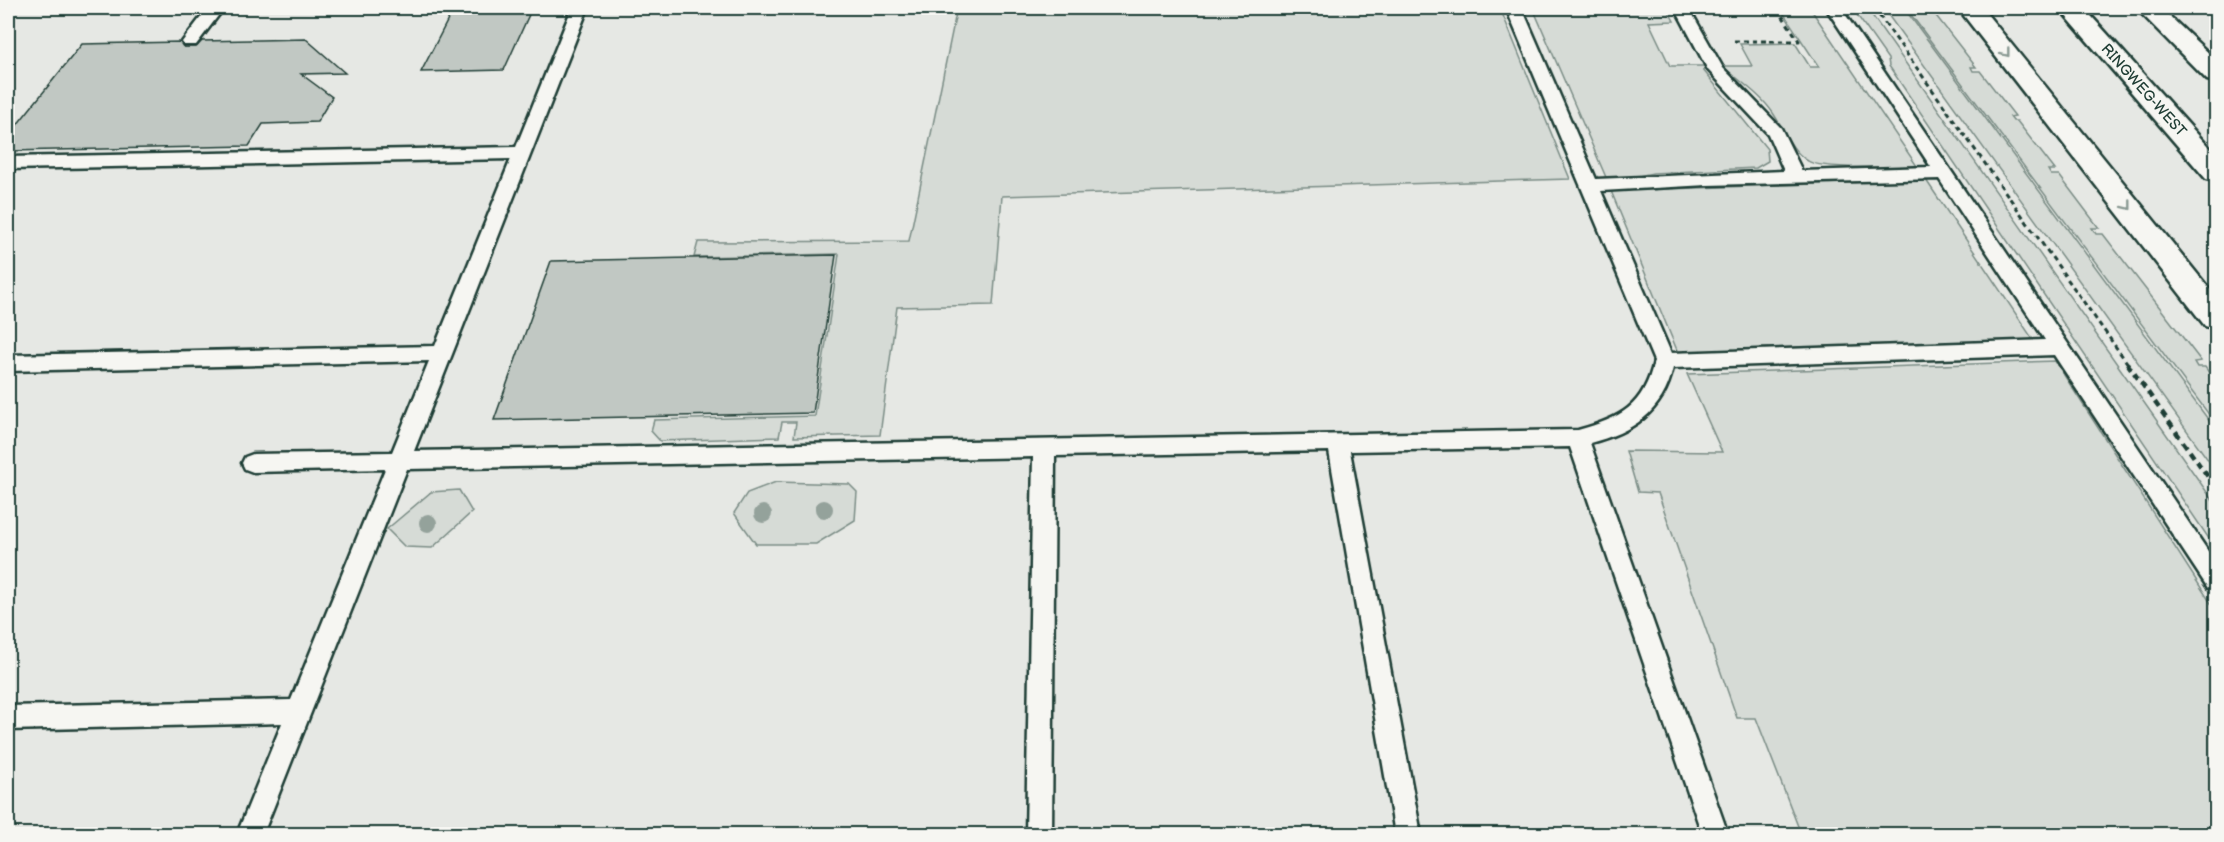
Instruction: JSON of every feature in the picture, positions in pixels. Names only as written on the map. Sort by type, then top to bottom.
[{"type":"highway","points":[[1970,8],[2217,318]]},
{"type":"highway","name":"RINGWEG-WEST","points":[[2071,8],[2217,172]]},
{"type":"highway","points":[[2148,8],[2217,74]]},
{"type":"highway","points":[[2170,8],[2217,61]]},
{"type":"lane","points":[[190,42],[216,8]]},
{"type":"lane","points":[[250,834],[580,8]]},
{"type":"lane","points":[[254,463],[1578,438],[1626,423],[1656,394],[1662,378],[1664,362],[1514,8]]},
{"type":"lane","points":[[1682,8],[1716,69],[1775,132],[1796,177]]},
{"type":"lane","points":[[1834,8],[2217,581]]},
{"type":"lane","points":[[8,163],[522,153]]},
{"type":"lane","points":[[1589,185],[1944,173]]},
{"type":"lane","points":[[1664,362],[2061,347]]},
{"type":"lane","points":[[8,363],[442,353]]},
{"type":"lane","points":[[1578,438],[1715,834]]},
{"type":"lane","points":[[1338,442],[1408,834]]},
{"type":"lane","points":[[1039,834],[1044,448]]},
{"type":"lane","points":[[8,718],[299,711]]},
{"type":"path","points":[[1701,42],[1799,41],[1777,8]]},
{"type":"path","points":[[1874,8],[2217,488]]},
{"type":"shaded area","points":[[8,8],[2216,8],[2216,834],[8,834]]},
{"type":"shaded area","points":[[957,8],[1500,8],[1570,179],[1002,196],[993,305],[897,307],[880,435],[794,437],[796,422],[782,422],[779,437],[660,441],[651,431],[654,420],[815,416],[839,254],[694,257],[698,242],[909,241]]},
{"type":"shaded area","points":[[1533,8],[1667,8],[1674,21],[1649,22],[1670,66],[1752,66],[1740,44],[1795,43],[1810,67],[1819,67],[1782,11],[1786,8],[1810,8],[1917,166],[1843,167],[1808,161],[1796,151],[1777,119],[1751,90],[1726,69],[1703,70],[1767,149],[1768,161],[1756,168],[1653,173],[1608,182]]},
{"type":"shaded area","points":[[1852,8],[1867,8],[2216,505],[2216,549],[1889,66],[1888,59]]},
{"type":"shaded area","points":[[1883,8],[1904,8],[2216,430],[2216,471]]},
{"type":"shaded area","points":[[1906,8],[1930,8],[1976,67],[1971,67],[1973,71],[1980,71],[2015,116],[2010,117],[2013,121],[2017,121],[2055,170],[2048,170],[2051,175],[2059,175],[2099,228],[2092,228],[2096,234],[2103,234],[2201,361],[2194,362],[2197,367],[2205,367],[2216,382],[2216,424]]},
{"type":"shaded area","points":[[1926,180],[2034,341],[1738,349],[1719,354],[1679,355],[1611,191]]},
{"type":"shaded area","points":[[2055,361],[2216,611],[2216,834],[1801,834],[1756,718],[1737,718],[1658,493],[1638,492],[1626,451],[1722,452],[1687,374]]},
{"type":"shaded area","points":[[776,482],[849,484],[857,492],[855,520],[816,544],[756,544],[734,513],[747,493]]},
{"type":"shaded area","points":[[459,490],[472,512],[432,548],[405,547],[387,529],[431,492]]},
{"type":"building","points":[[454,8],[532,8],[504,70],[421,72]]},
{"type":"building","points":[[306,39],[345,73],[301,74],[332,97],[317,122],[263,124],[249,146],[8,151],[8,136],[82,44],[180,42],[184,47],[196,47],[202,41]]},
{"type":"building","points":[[836,255],[813,413],[494,420],[551,261]]}]
